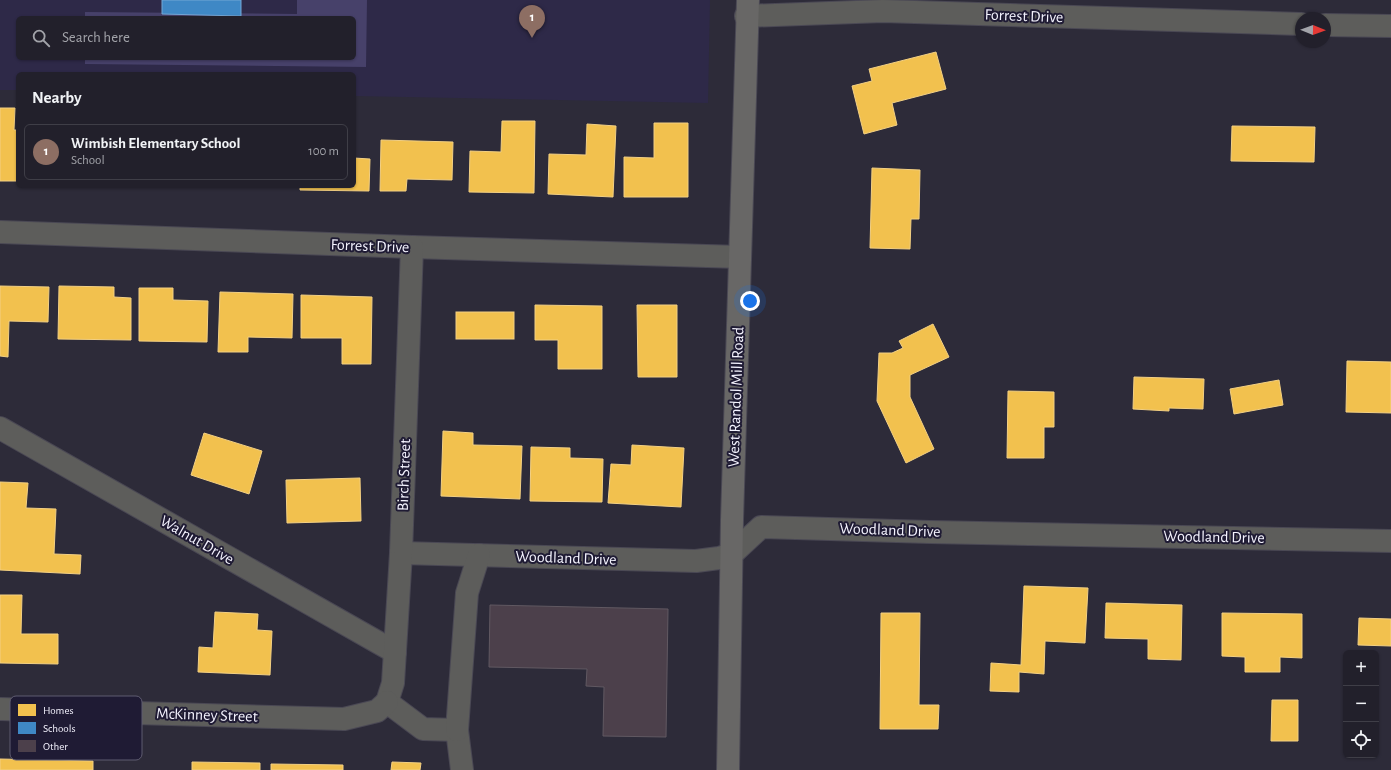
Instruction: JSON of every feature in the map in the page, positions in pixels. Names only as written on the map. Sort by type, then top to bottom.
[{"type":"main road","name":"West Randol Mill Road","points":[[728,770],[732,512],[747,8]]},
{"type":"street","name":"Forrest Drive","points":[[747,8],[1295,24]]},
{"type":"street","points":[[1331,25],[1391,26]]},
{"type":"street","name":"Forrest Drive","points":[[0,232],[740,257]]},
{"type":"street","name":"Birch Street","points":[[387,702],[393,683],[401,553],[412,247]]},
{"type":"street","name":"Walnut Drive","points":[[0,428],[395,652]]},
{"type":"street","name":"Woodland Drive","points":[[401,553],[696,561],[719,558],[732,554],[761,527],[1391,541]]},
{"type":"street","points":[[462,770],[457,730],[467,593],[479,555]]},
{"type":"street","points":[[387,702],[423,729],[457,730]]},
{"type":"street","name":"McKinney Street","points":[[142,713],[344,719],[377,711],[387,702]]},
{"type":"street","name":"McKinney Street","points":[[0,709],[10,709]]},
{"type":"shaded area","points":[[0,0],[710,0],[708,103],[356,96],[356,72],[16,72],[16,90],[0,90]]},
{"type":"shaded area","points":[[297,0],[367,0],[366,67],[85,64],[85,60],[356,60],[356,16],[85,16],[85,12],[297,14]]},
{"type":"building: Homes","points":[[936,52],[946,89],[892,103],[897,125],[864,134],[852,86],[872,81],[869,69]]},
{"type":"building: Homes","points":[[0,108],[15,108],[14,130],[16,130],[16,181],[0,181]]},
{"type":"building: Homes","points":[[502,121],[535,121],[534,193],[469,192],[470,151],[501,152]]},
{"type":"building: Homes","points":[[654,123],[688,123],[688,197],[624,197],[624,157],[654,158]]},
{"type":"building: Homes","points":[[587,124],[616,126],[613,197],[548,194],[549,154],[586,155]]},
{"type":"building: Homes","points":[[1232,126],[1315,127],[1314,162],[1231,161]]},
{"type":"building: Homes","points":[[381,140],[453,142],[452,180],[407,179],[406,191],[380,191]]},
{"type":"building: Homes","points":[[356,158],[370,159],[369,191],[300,190],[300,188],[356,188]]},
{"type":"building: Homes","points":[[872,168],[920,170],[919,219],[911,219],[910,249],[870,248]]},
{"type":"building: Homes","points":[[0,286],[49,287],[48,322],[9,321],[8,357],[0,356]]},
{"type":"building: Homes","points":[[59,286],[114,287],[114,297],[131,298],[131,340],[58,339]]},
{"type":"building: Homes","points":[[139,288],[173,288],[173,300],[208,301],[207,342],[139,341]]},
{"type":"building: Homes","points":[[220,292],[293,294],[292,338],[248,337],[248,352],[218,352]]},
{"type":"building: Homes","points":[[301,295],[372,297],[371,364],[342,364],[342,338],[301,338]]},
{"type":"building: Homes","points":[[535,305],[602,306],[602,369],[558,369],[558,340],[535,340]]},
{"type":"building: Homes","points":[[637,305],[677,305],[677,377],[638,377]]},
{"type":"building: Homes","points":[[456,312],[514,312],[514,339],[456,339]]},
{"type":"building: Homes","points":[[933,324],[949,357],[910,375],[910,397],[934,449],[906,463],[877,401],[879,353],[892,353],[903,348],[899,341]]},
{"type":"building: Homes","points":[[1347,361],[1391,362],[1391,413],[1346,412]]},
{"type":"building: Homes","points":[[1134,377],[1204,379],[1203,409],[1169,408],[1169,411],[1133,409]]},
{"type":"building: Homes","points":[[1279,380],[1283,405],[1234,414],[1230,389]]},
{"type":"building: Homes","points":[[1008,391],[1054,392],[1054,427],[1044,427],[1044,458],[1007,458]]},
{"type":"building: Homes","points":[[443,431],[473,433],[473,445],[522,446],[520,499],[441,496]]},
{"type":"building: Homes","points":[[204,433],[262,451],[249,494],[191,475]]},
{"type":"building: Homes","points":[[632,445],[684,448],[681,507],[608,503],[611,464],[631,465]]},
{"type":"building: Homes","points":[[531,447],[570,448],[570,458],[603,459],[602,502],[530,501]]},
{"type":"building: Homes","points":[[360,478],[361,521],[287,523],[286,480]]},
{"type":"building: Homes","points":[[0,482],[28,483],[26,508],[56,509],[54,554],[81,555],[80,574],[0,570]]},
{"type":"building: Homes","points":[[1024,586],[1088,588],[1085,643],[1045,641],[1044,674],[1019,672],[1019,692],[990,691],[991,663],[1021,665]]},
{"type":"building: Homes","points":[[0,595],[22,595],[21,634],[58,634],[58,664],[0,663]]},
{"type":"building: Homes","points":[[1106,603],[1182,605],[1181,660],[1148,659],[1148,639],[1105,638]]},
{"type":"building: Homes","points":[[215,612],[258,614],[257,630],[272,631],[270,675],[198,672],[199,647],[213,648]]},
{"type":"building: Homes","points":[[881,613],[920,613],[919,705],[939,705],[938,729],[880,729]]},
{"type":"building: Homes","points":[[1222,613],[1302,614],[1302,658],[1280,657],[1280,672],[1245,672],[1245,657],[1222,656]]},
{"type":"building: Homes","points":[[1359,618],[1391,619],[1391,646],[1358,645]]},
{"type":"building: Homes","points":[[1272,700],[1298,700],[1298,741],[1271,741]]},
{"type":"building: Homes","points":[[0,759],[93,761],[93,770],[0,770]]},
{"type":"building: Homes","points":[[192,762],[260,763],[260,770],[192,770]]},
{"type":"building: Homes","points":[[392,762],[421,763],[420,770],[391,770]]},
{"type":"building: Homes","points":[[271,764],[343,765],[343,770],[271,770]]},
{"type":"building: Schools","points":[[162,0],[241,0],[241,16],[162,14]]},
{"type":"building: Other","points":[[490,605],[668,609],[666,737],[603,736],[604,687],[586,686],[587,669],[489,667]]},
{"type":"place","name":"Wimbish Elementary School","points":[[532,38]]}]
